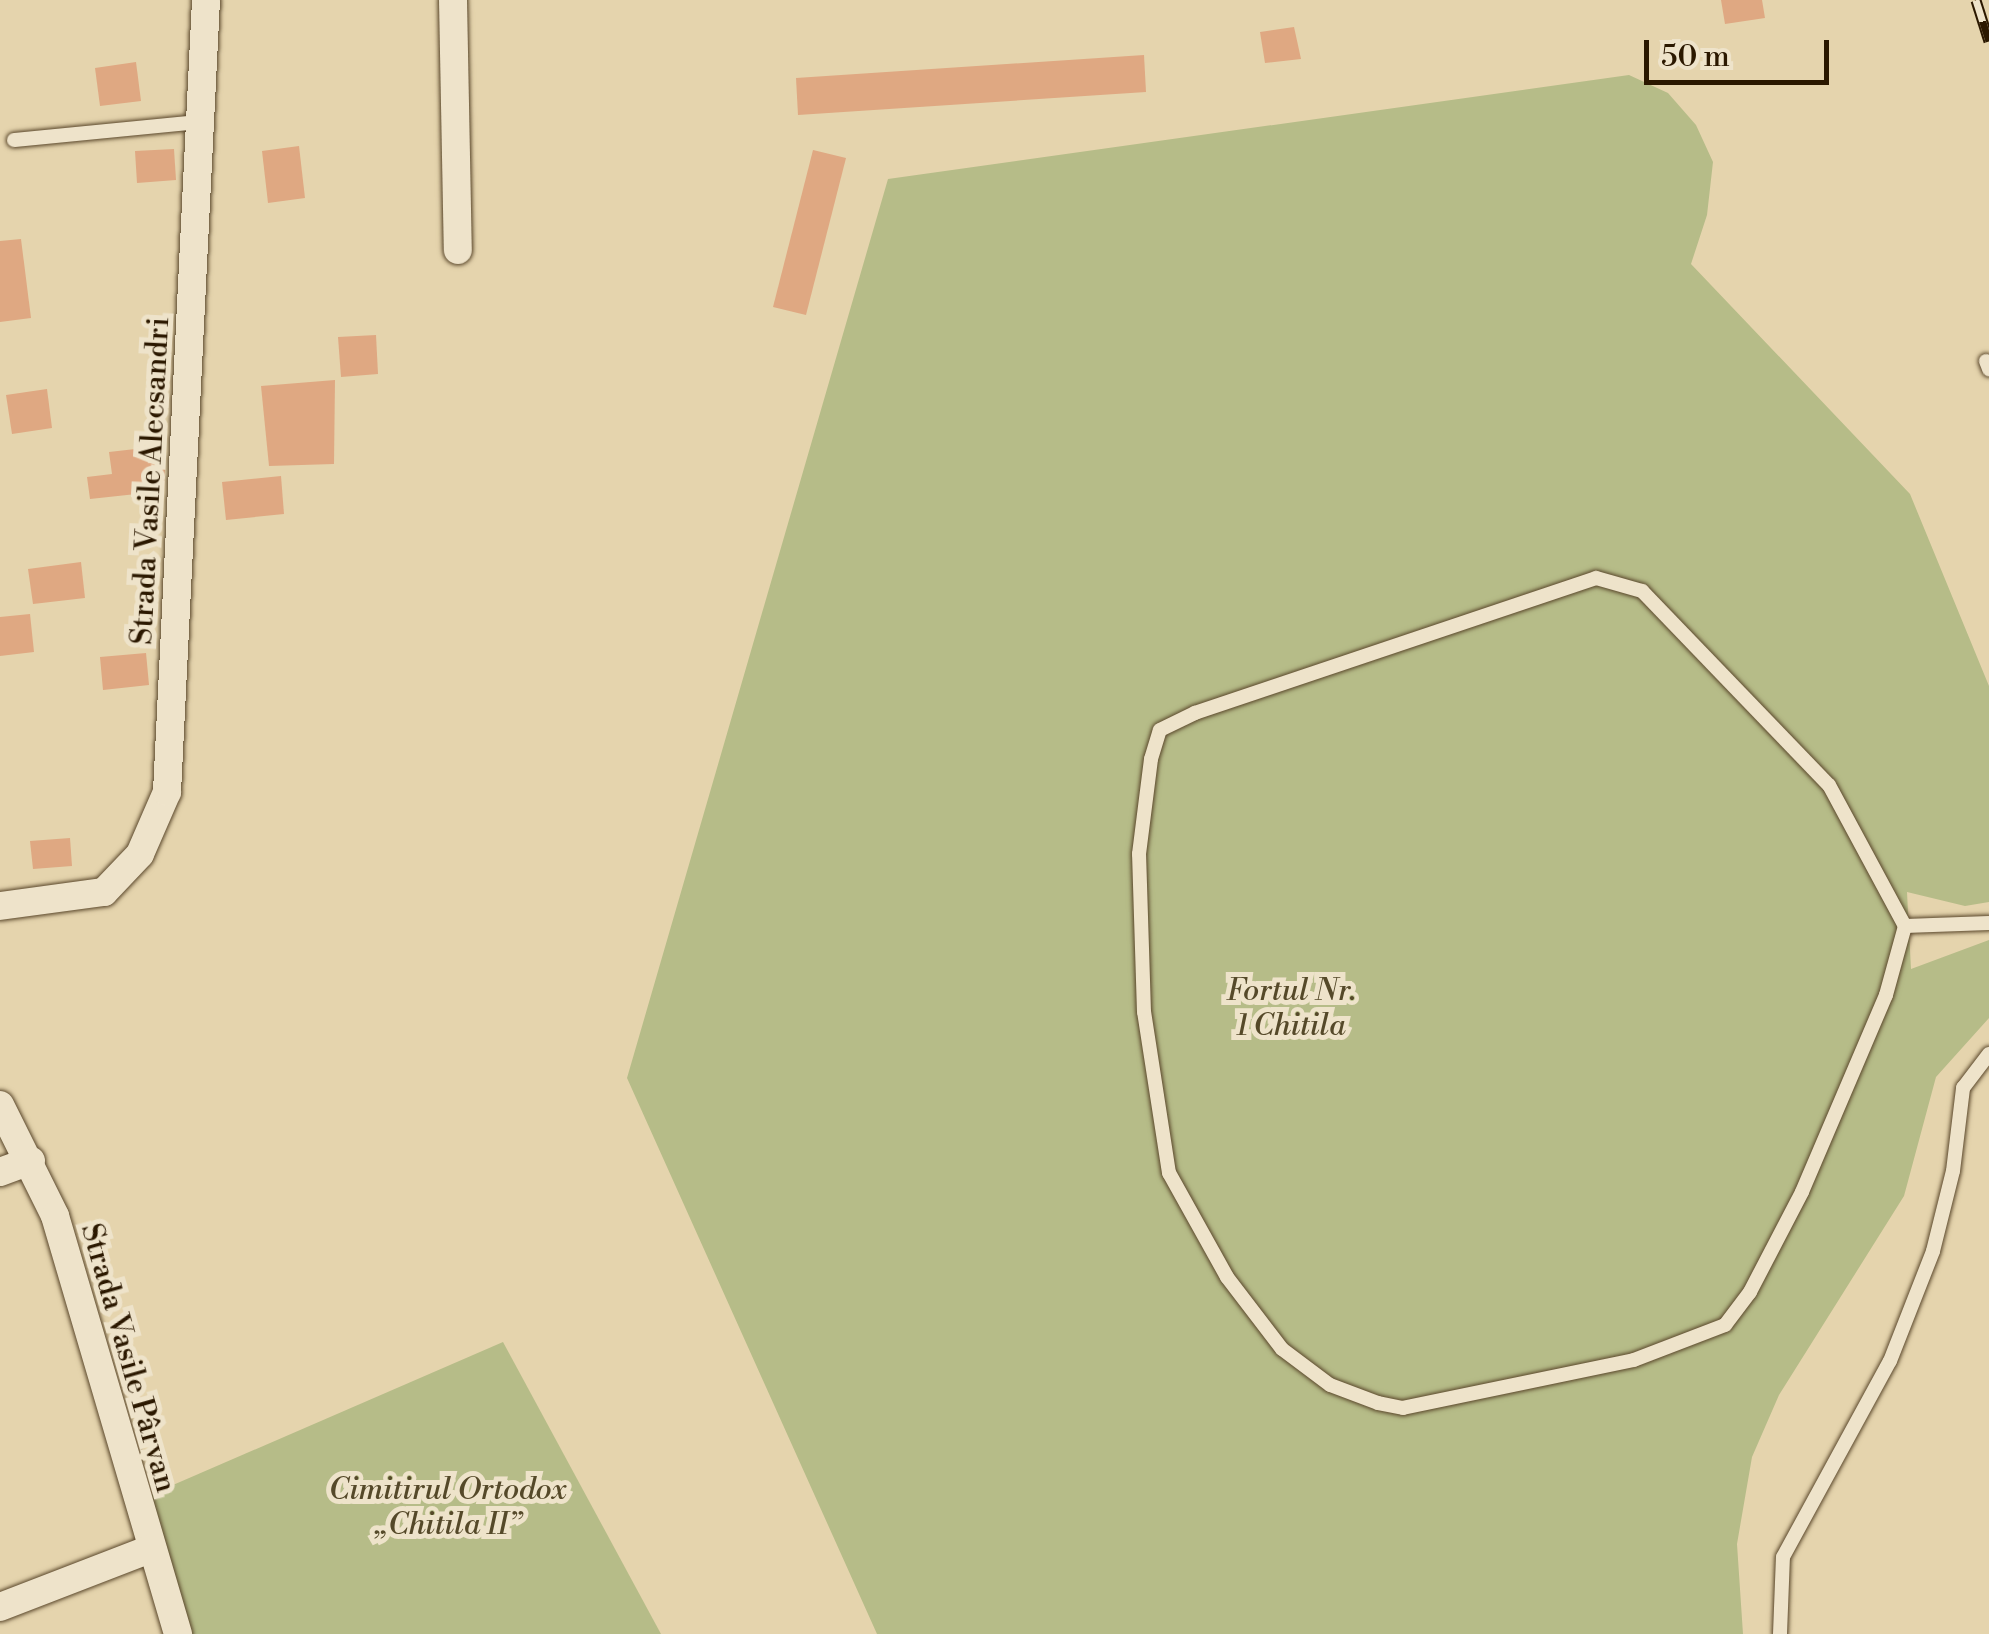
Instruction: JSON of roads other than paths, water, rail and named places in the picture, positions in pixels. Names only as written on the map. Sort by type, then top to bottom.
[{"type":"street","name":"Strada Vasile Alecsandri","points":[[0,906],[90,898],[116,884],[152,834],[167,792],[206,0]]},
{"type":"street","points":[[453,0],[458,250]]},
{"type":"street","name":"Strada Vasile Pârvan","points":[[0,1105],[31,1160],[55,1216],[148,1550],[178,1634]]},
{"type":"street","points":[[0,1172],[31,1160]]},
{"type":"street","points":[[0,1607],[148,1550]]},
{"type":"lane","points":[[14,140],[199,122]]},
{"type":"lane","points":[[1596,578],[1642,591],[1772,723],[1828,785],[1905,926],[1886,995],[1802,1192],[1750,1292],[1724,1325],[1634,1360],[1402,1408],[1330,1385],[1282,1349],[1226,1277],[1169,1173],[1144,1012],[1139,854],[1160,730],[1195,713],[1578,584],[1596,578]]},
{"type":"lane","points":[[1905,926],[1989,924]]},
{"type":"lane","points":[[1780,1634],[1784,1557],[1890,1361],[1932,1252],[1953,1171],[1963,1088],[1989,1054]]},
{"type":"railway","points":[[1976,0],[1989,41]]},
{"type":"park label","name":"Fortul Nr. 1 Chitila","points":[[1291,1008]]},
{"type":"park label","name":"Cimitirul Ortodox „Chitila II”","points":[[448,1507]]}]
